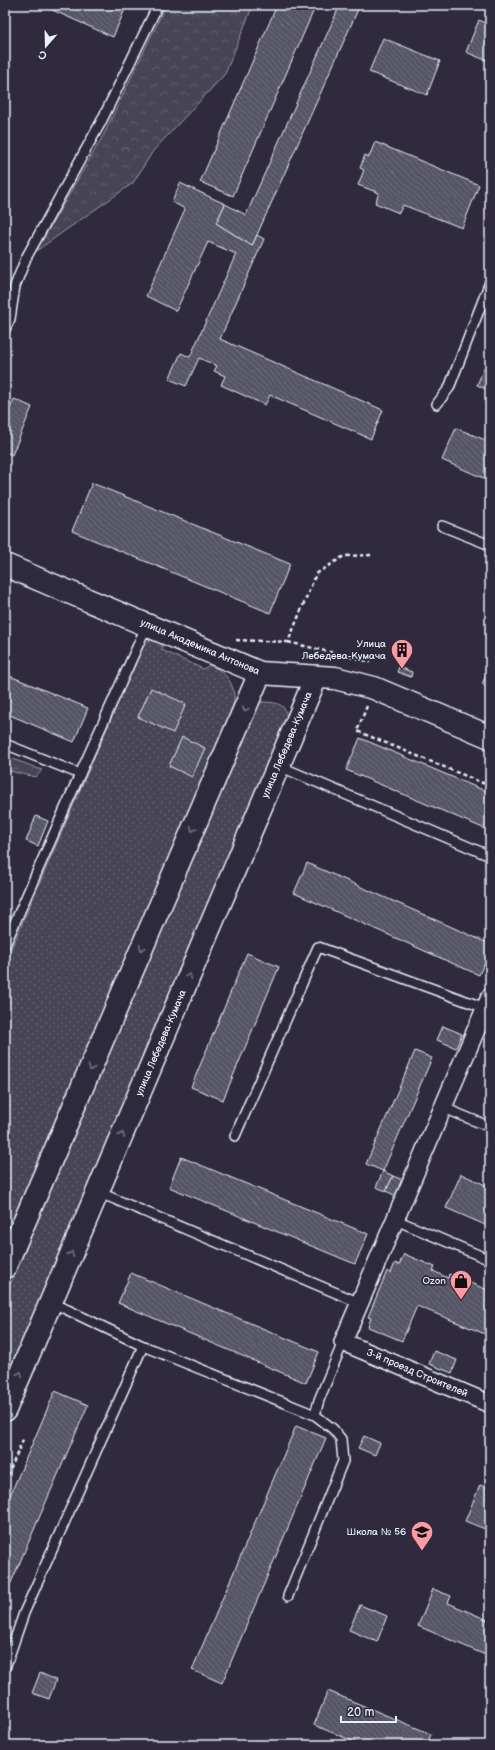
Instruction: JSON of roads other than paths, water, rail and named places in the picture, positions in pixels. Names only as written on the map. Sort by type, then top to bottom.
[{"type":"street","name":"улица Академика Антонова","points":[[5,565],[260,674],[335,678],[374,688],[490,737]]},
{"type":"street","points":[[5,1267],[260,674]]},
{"type":"street","name":"улица Лебедева-Кумача","points":[[5,1410],[316,677]]},
{"type":"street","points":[[344,1342],[488,1002]]},
{"type":"street","name":"3-й проезд Строителей","points":[[344,1342],[490,1404]]},
{"type":"lane","points":[[5,329],[10,319],[16,286],[26,258],[101,122],[158,5]]},
{"type":"lane","points":[[437,404],[449,388],[490,282]]},
{"type":"lane","points":[[442,526],[490,545]]},
{"type":"lane","points":[[5,945],[147,625]]},
{"type":"lane","points":[[5,744],[80,774]]},
{"type":"lane","points":[[279,766],[490,856]]},
{"type":"lane","points":[[235,1136],[318,947],[488,1002]]},
{"type":"lane","points":[[444,1108],[490,1127]]},
{"type":"lane","points":[[98,1192],[360,1303]]},
{"type":"lane","points":[[396,1220],[490,1260]]},
{"type":"lane","points":[[51,1302],[143,1346],[315,1415],[333,1429],[341,1439],[343,1461],[288,1596]]},
{"type":"lane","points":[[315,1415],[319,1400],[344,1342]]},
{"type":"lane","points":[[5,1668],[24,1614],[143,1346]]},
{"type":"place","name":"Улица Лебедева-Кумача","points":[[402,670]]},
{"type":"place","name":"Ozon","points":[[461,1300]]},
{"type":"place","name":"Школа № 56","points":[[422,1552]]}]
